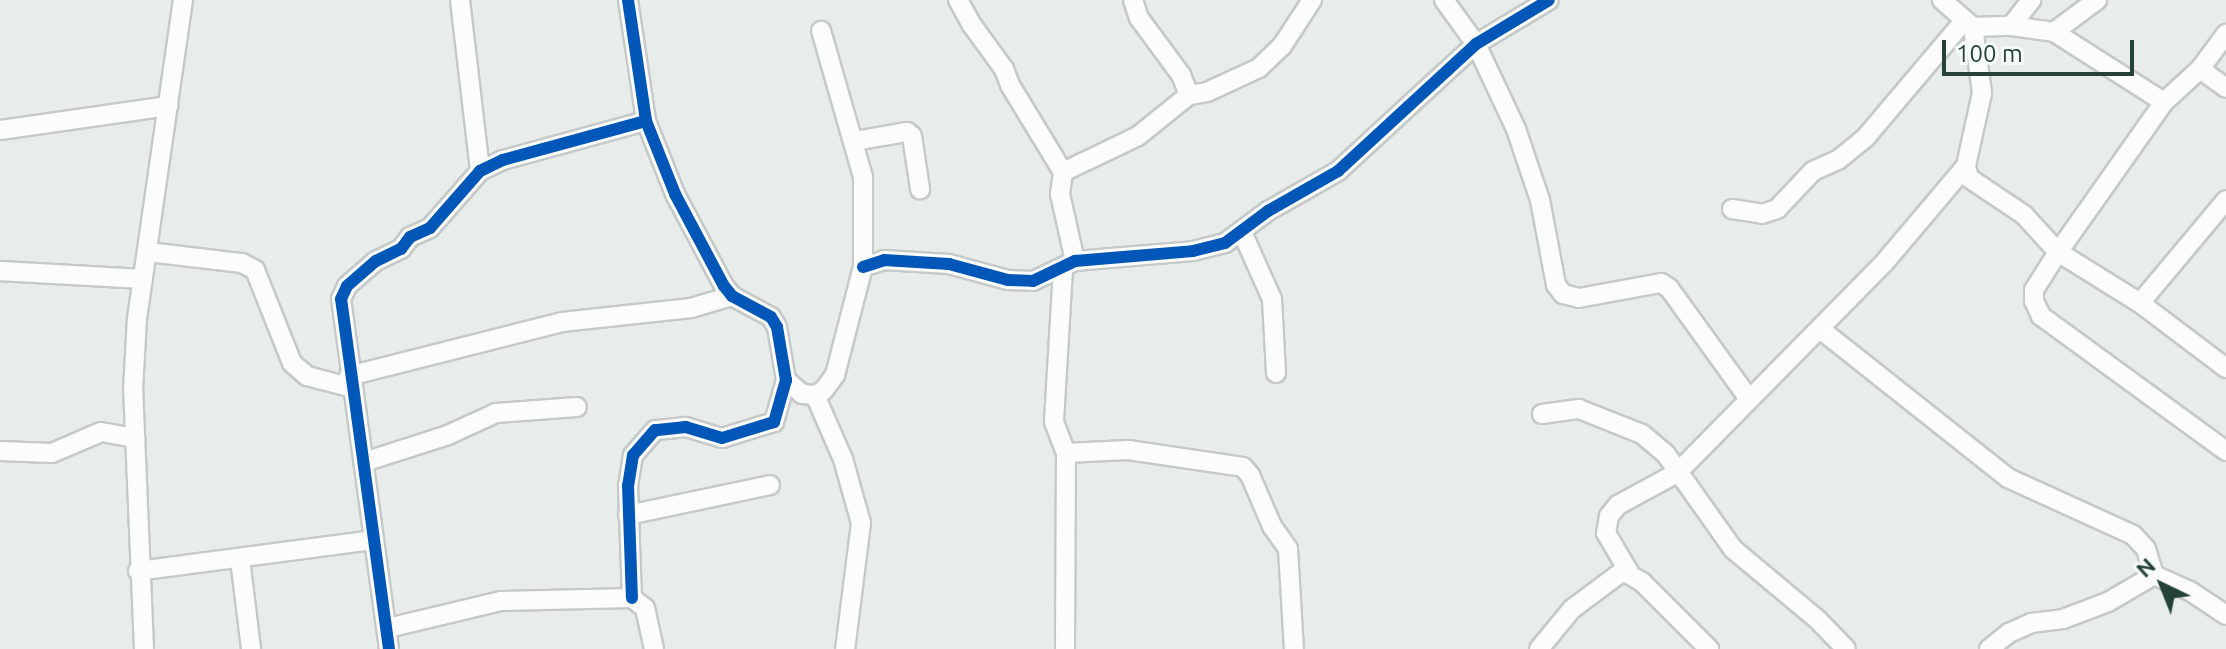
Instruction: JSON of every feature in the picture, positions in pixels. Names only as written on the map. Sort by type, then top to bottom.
[{"type":"street","points":[[144,649],[138,571],[136,333],[183,0]]},
{"type":"street","points":[[460,0],[480,171]]},
{"type":"street","points":[[628,0],[646,121],[675,194],[714,271],[732,296],[771,317],[777,327],[786,380],[774,422],[722,438],[686,427],[655,430],[633,455],[628,515],[632,598]]},
{"type":"street","points":[[958,0],[976,33],[1004,69],[1010,85],[1063,172],[1060,194],[1069,265],[1054,422],[1066,453],[1065,649]]},
{"type":"street","points":[[1133,0],[1139,18],[1181,75],[1189,95]]},
{"type":"street","points":[[1063,172],[1138,136],[1189,95],[1207,92],[1259,68],[1282,46],[1312,0]]},
{"type":"street","points":[[1444,0],[1476,44],[1516,129],[1540,200],[1556,285],[1563,294],[1579,298],[1661,283],[1669,288],[1749,399]]},
{"type":"street","points":[[863,267],[884,260],[949,264],[1008,280],[1033,281],[1069,265],[1193,251],[1225,243],[1268,211],[1338,171],[1476,44],[1549,0]]},
{"type":"street","points":[[1942,0],[1969,23],[2054,32],[2164,102]]},
{"type":"street","points":[[2011,26],[2031,0]]},
{"type":"street","points":[[2054,32],[2097,0]]},
{"type":"street","points":[[1969,23],[1982,93],[1966,166],[1969,178],[2024,215],[2058,252],[2140,303],[2226,368]]},
{"type":"street","points":[[1732,209],[1762,214],[1777,209],[1813,171],[1866,137],[1969,23]]},
{"type":"street","points":[[786,380],[802,394],[815,395],[824,390],[835,375],[863,267],[863,177],[821,31]]},
{"type":"street","points":[[2226,34],[2200,69],[2164,102],[2034,290],[2041,316],[2226,451]]},
{"type":"street","points":[[2200,69],[2226,88]]},
{"type":"street","points":[[0,130],[168,106]]},
{"type":"street","points":[[389,649],[341,299],[347,286],[376,261],[401,249],[410,237],[430,228],[480,171],[503,160],[646,121]]},
{"type":"street","points":[[855,141],[907,132],[912,136],[920,189]]},
{"type":"street","points":[[1709,649],[1629,572],[1606,533],[1609,516],[1618,505],[1677,473],[1884,263],[1966,166]]},
{"type":"street","points":[[2140,303],[2226,200]]},
{"type":"street","points":[[1242,232],[1272,299],[1276,373]]},
{"type":"street","points":[[148,252],[242,263],[255,270],[292,363],[307,376],[351,382],[562,322],[691,308],[732,296]]},
{"type":"street","points":[[0,271],[143,279]]},
{"type":"street","points":[[1820,329],[2008,478],[2133,535],[2146,549],[2154,575],[2190,591],[2226,615]]},
{"type":"street","points":[[815,395],[843,459],[861,523],[845,649]]},
{"type":"street","points":[[364,462],[448,435],[496,413],[577,407]]},
{"type":"street","points":[[1542,414],[1579,409],[1642,434],[1665,453],[1733,549],[1818,620],[1846,649]]},
{"type":"street","points":[[0,451],[52,453],[101,432],[135,438]]},
{"type":"street","points":[[1066,453],[1128,450],[1243,467],[1250,475],[1272,526],[1288,549],[1294,649]]},
{"type":"street","points":[[628,515],[770,485]]},
{"type":"street","points":[[138,571],[373,540]]},
{"type":"street","points":[[240,559],[251,649]]},
{"type":"street","points":[[1539,649],[1572,609],[1617,573],[1629,572]]},
{"type":"street","points":[[1989,649],[2009,633],[2031,623],[2074,615],[2108,602],[2154,575]]},
{"type":"street","points":[[388,628],[501,601],[632,598],[645,608],[654,649]]},
{"type":"cycle path","points":[[628,0],[646,121],[675,194],[724,286],[732,296],[771,317],[777,327],[786,380],[774,422],[722,438],[686,427],[655,430],[633,455],[628,485],[632,598]]},
{"type":"cycle path","points":[[863,267],[884,260],[949,264],[1008,280],[1033,281],[1075,261],[1193,251],[1225,243],[1268,211],[1338,171],[1476,44],[1549,0]]},
{"type":"cycle path","points":[[389,649],[341,299],[347,286],[376,261],[401,249],[410,237],[430,228],[480,171],[503,160],[646,121]]}]
